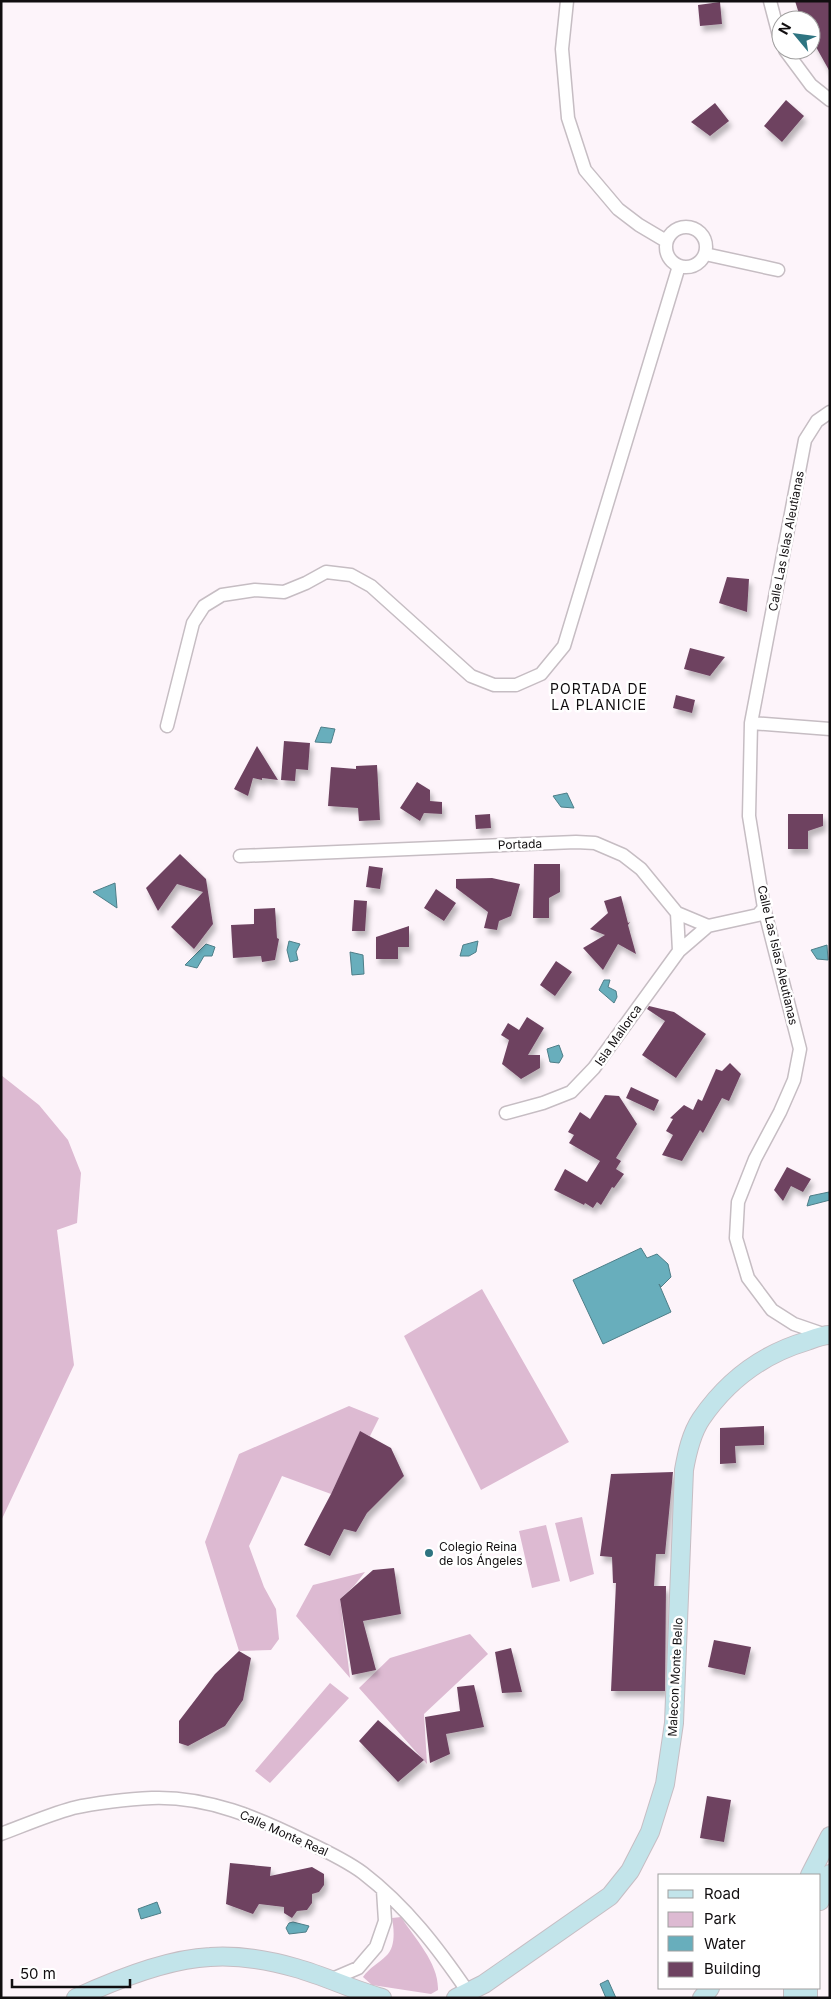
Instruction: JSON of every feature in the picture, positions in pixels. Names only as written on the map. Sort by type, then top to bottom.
[{"type":"street","points":[[568,1],[562,49],[568,118],[586,170],[618,209],[666,242]]},
{"type":"street","points":[[792,60],[811,85],[830,100]]},
{"type":"street","points":[[686,226],[692,227],[703,235],[707,248],[705,254],[702,260],[692,267],[679,266],[672,263],[668,257],[665,249],[666,242],[673,230],[686,226]]},
{"type":"street","points":[[705,254],[778,270]]},
{"type":"street","points":[[167,726],[193,623],[204,606],[222,595],[255,590],[284,592],[326,572],[351,575],[371,586],[471,676],[494,685],[516,685],[541,674],[564,646],[679,266]]},
{"type":"street","name":"Calle Las Islas Aleutianas","points":[[828,1335],[794,1324],[772,1310],[748,1278],[736,1238],[738,1202],[755,1159],[780,1112],[794,1080],[800,1049],[764,908],[749,816],[751,723],[805,440],[817,421],[830,412]]},
{"type":"street","points":[[751,723],[830,729]]},
{"type":"street","name":"Portada","points":[[240,856],[576,842],[594,843],[623,855],[641,869],[677,913],[708,926]]},
{"type":"street","points":[[708,926],[758,915],[764,908]]},
{"type":"street","points":[[677,913],[679,951]]},
{"type":"street","name":"Isla Mallorca","points":[[506,1113],[543,1103],[571,1092],[594,1068],[679,951],[708,926]]},
{"type":"street","name":"Malecon Monte Bello","points":[[462,1995],[484,1984],[610,1896],[630,1872],[650,1832],[665,1784],[674,1722],[684,1470],[689,1445],[700,1420],[748,1368],[784,1347],[828,1335]]},
{"type":"street","name":"Calle Monte Real","points":[[1,1834],[74,1808],[153,1798],[200,1802],[237,1812],[323,1849],[362,1872],[415,1921],[444,1956],[462,1995]]},
{"type":"street","points":[[803,1874],[828,1842]]},
{"type":"street","points":[[811,1874],[828,1842]]},
{"type":"street","points":[[821,1898],[830,1874]]},
{"type":"street","points":[[330,1980],[358,1968],[376,1946],[385,1921],[383,1890]]},
{"type":"street","points":[[76,1998],[98,1988],[157,1968],[209,1957],[250,1958],[296,1968],[382,1998]]},
{"type":"green space","points":[[1,1075],[39,1105],[68,1140],[81,1173],[77,1223],[57,1230],[74,1365],[1,1521]]},
{"type":"green space","points":[[482,1289],[569,1442],[481,1490],[404,1336]]},
{"type":"green space","points":[[349,1406],[379,1418],[370,1436],[360,1432],[331,1494],[282,1476],[249,1546],[264,1587],[276,1609],[279,1639],[271,1650],[239,1651],[205,1542],[239,1454]]},
{"type":"green space","points":[[582,1517],[594,1574],[570,1582],[555,1523]]},
{"type":"green space","points":[[546,1525],[560,1581],[532,1588],[519,1531]]},
{"type":"green space","points":[[365,1572],[340,1599],[350,1678],[296,1616],[313,1585]]},
{"type":"green space","points":[[470,1634],[488,1654],[424,1714],[427,1764],[359,1688],[390,1658]]},
{"type":"green space","points":[[330,1683],[349,1698],[270,1783],[255,1771]]},
{"type":"green space","points":[[401,1917],[435,1970],[438,1990],[431,1994],[372,1985],[363,1977],[389,1952],[394,1938],[392,1918]]},
{"type":"water","points":[[321,727],[335,729],[331,743],[315,742]]},
{"type":"water","points":[[567,793],[574,808],[561,807],[553,796]]},
{"type":"water","points":[[115,883],[117,908],[93,892]]},
{"type":"water","points":[[289,941],[300,944],[296,952],[298,960],[290,962],[287,950]]},
{"type":"water","points":[[478,941],[476,952],[469,956],[460,956],[463,945]]},
{"type":"water","points":[[206,944],[215,947],[212,956],[204,956],[197,968],[185,965]]},
{"type":"water","points":[[827,945],[828,960],[817,959],[811,950]]},
{"type":"water","points":[[350,952],[363,955],[364,974],[352,975]]},
{"type":"water","points":[[604,980],[610,980],[608,987],[616,991],[617,997],[614,1003],[599,990]]},
{"type":"water","points":[[559,1045],[563,1056],[559,1063],[550,1062],[547,1049]]},
{"type":"water","points":[[829,1192],[830,1200],[807,1206],[810,1196]]},
{"type":"water","points":[[641,1248],[647,1258],[657,1254],[668,1264],[671,1277],[661,1287],[659,1284],[671,1312],[603,1344],[573,1280]]},
{"type":"water","points":[[157,1902],[161,1913],[141,1919],[138,1909]]},
{"type":"water","points":[[293,1922],[309,1926],[306,1932],[289,1934],[286,1928],[289,1923]]},
{"type":"water","points":[[608,1980],[616,1998],[606,1998],[600,1984]]},
{"type":"building","points":[[795,1],[830,1],[830,72],[821,56],[821,10],[798,10]]},
{"type":"building","points":[[720,2],[722,24],[700,26],[698,5]]},
{"type":"building","points":[[786,100],[804,116],[782,142],[764,126]]},
{"type":"building","points":[[715,103],[729,121],[710,136],[691,122]]},
{"type":"building","points":[[727,577],[749,579],[747,612],[719,603]]},
{"type":"building","points":[[690,648],[725,657],[710,676],[684,669]]},
{"type":"building","points":[[676,695],[695,700],[692,713],[673,708]]},
{"type":"building","points":[[284,741],[310,743],[308,770],[296,769],[295,781],[281,780]]},
{"type":"building","points":[[257,746],[278,780],[253,778],[248,796],[234,789]]},
{"type":"building","points":[[377,765],[380,820],[359,821],[358,808],[328,806],[331,767],[356,769],[356,766]]},
{"type":"building","points":[[417,782],[430,790],[430,801],[442,802],[442,814],[424,813],[420,821],[400,808]]},
{"type":"building","points":[[490,814],[491,828],[476,829],[475,815]]},
{"type":"building","points":[[788,814],[823,814],[823,826],[808,831],[808,849],[788,849]]},
{"type":"building","points":[[180,854],[206,879],[213,924],[194,949],[171,927],[203,892],[177,884],[158,911],[146,888]]},
{"type":"building","points":[[534,864],[560,864],[560,892],[549,898],[549,918],[533,918]]},
{"type":"building","points":[[369,866],[383,868],[380,889],[366,887]]},
{"type":"building","points":[[492,878],[520,884],[511,916],[499,921],[497,930],[484,928],[488,912],[456,888],[456,879]]},
{"type":"building","points":[[436,889],[456,903],[444,921],[424,908]]},
{"type":"building","points":[[621,896],[628,923],[630,922],[628,925],[636,954],[618,944],[603,970],[583,948],[605,935],[590,929],[608,913],[604,901]]},
{"type":"building","points":[[354,900],[367,901],[365,931],[352,931]]},
{"type":"building","points":[[275,908],[277,938],[279,939],[275,960],[262,962],[261,956],[233,958],[231,925],[254,924],[254,909]]},
{"type":"building","points":[[409,926],[409,947],[398,947],[398,959],[376,959],[376,937]]},
{"type":"building","points":[[556,961],[572,972],[555,996],[540,985]]},
{"type":"building","points":[[649,1006],[674,1012],[706,1034],[676,1078],[642,1055],[665,1021],[647,1009]]},
{"type":"building","points":[[527,1017],[544,1028],[528,1055],[540,1055],[540,1068],[521,1079],[502,1064],[509,1040],[501,1035],[508,1023],[519,1030]]},
{"type":"building","points":[[730,1063],[741,1074],[729,1101],[722,1098],[703,1133],[700,1130],[682,1161],[662,1155],[673,1135],[666,1131],[673,1119],[670,1118],[684,1105],[693,1110],[698,1099],[702,1101],[716,1069],[722,1071]]},
{"type":"building","points":[[631,1087],[659,1100],[654,1111],[626,1098]]},
{"type":"building","points":[[605,1095],[619,1096],[637,1124],[616,1158],[621,1161],[616,1169],[624,1174],[614,1188],[612,1187],[601,1205],[597,1202],[593,1208],[554,1190],[565,1169],[587,1182],[600,1161],[569,1143],[574,1135],[568,1132],[580,1112],[590,1119]]},
{"type":"building","points":[[787,1167],[811,1179],[803,1192],[791,1186],[783,1201],[774,1190]]},
{"type":"building","points":[[764,1426],[764,1445],[735,1446],[736,1463],[720,1464],[720,1428]]},
{"type":"building","points":[[360,1431],[391,1448],[404,1476],[367,1513],[356,1532],[344,1529],[330,1556],[304,1545],[331,1494]]},
{"type":"building","points":[[673,1472],[665,1554],[656,1554],[654,1586],[666,1586],[665,1691],[611,1691],[616,1583],[613,1583],[612,1557],[600,1556],[611,1474]]},
{"type":"building","points":[[394,1568],[401,1614],[363,1621],[376,1670],[352,1675],[340,1599],[373,1570]]},
{"type":"building","points":[[714,1640],[751,1647],[745,1675],[708,1667]]},
{"type":"building","points":[[511,1648],[522,1692],[502,1693],[495,1652]]},
{"type":"building","points":[[239,1651],[251,1658],[243,1700],[225,1726],[188,1746],[179,1743],[179,1721],[215,1674]]},
{"type":"building","points":[[474,1685],[484,1727],[446,1734],[450,1754],[430,1763],[425,1717],[460,1711],[457,1687]]},
{"type":"building","points":[[378,1720],[424,1760],[398,1782],[359,1741]]},
{"type":"building","points":[[707,1796],[731,1800],[724,1842],[700,1838]]},
{"type":"building","points":[[230,1863],[271,1867],[270,1876],[312,1867],[324,1874],[324,1885],[319,1892],[312,1894],[312,1903],[307,1910],[297,1911],[292,1918],[284,1913],[284,1907],[259,1904],[253,1914],[226,1904]]},
{"type":"place","name":"Colegio Reina de los Ángeles","points":[[429,1553]]},
{"type":"district","name":"PORTADA DE LA PLANICIE","points":[[599,696]]}]
